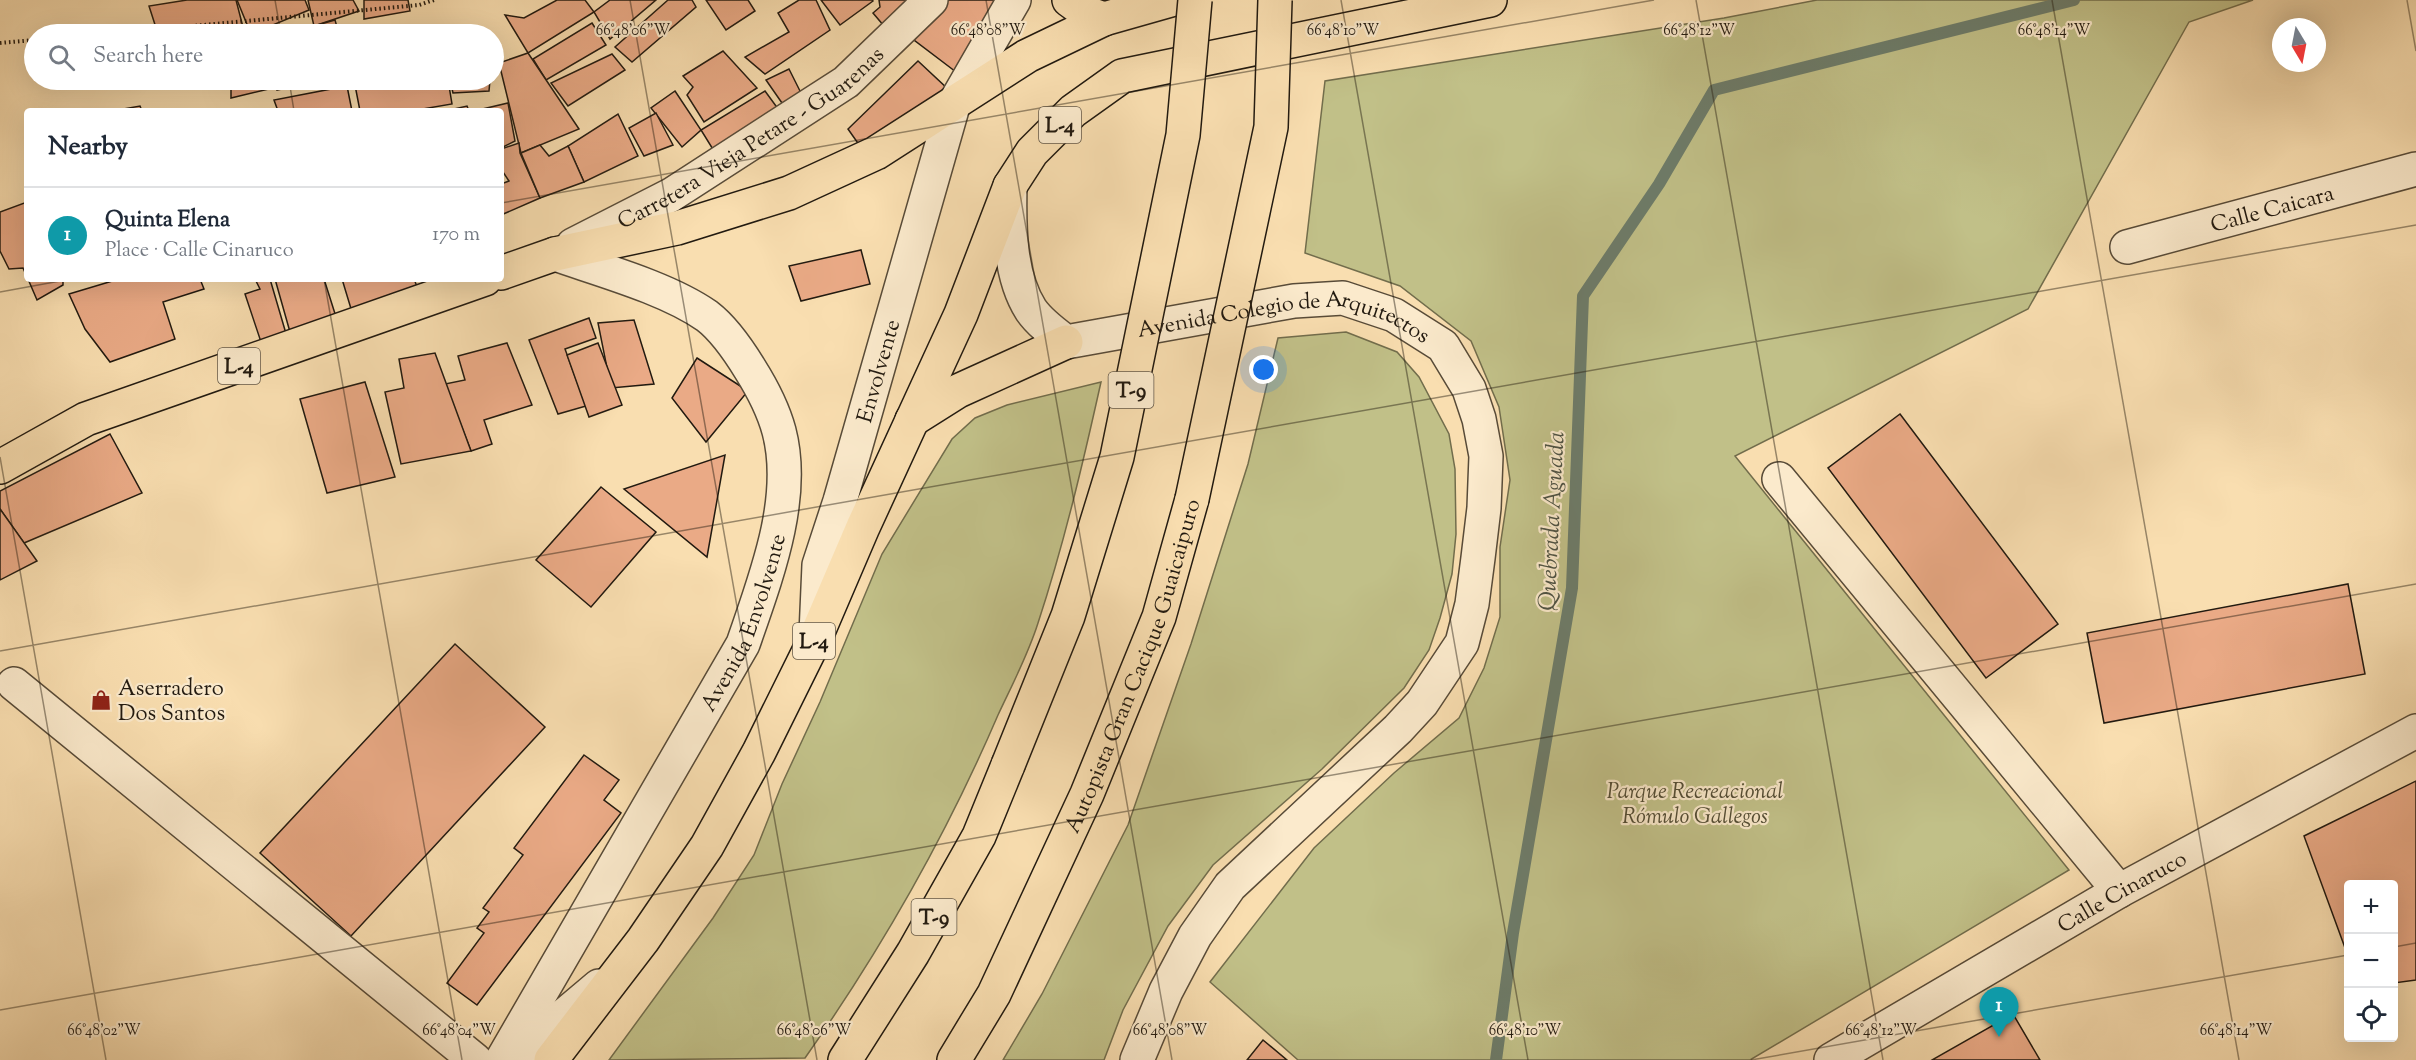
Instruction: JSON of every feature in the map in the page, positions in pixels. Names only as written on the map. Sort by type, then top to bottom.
[{"type":"main road","points":[[1069,0],[1087,13],[1104,20]]},
{"type":"main road","name":"Carretera Vieja Petare - Guarenas","points":[[504,272],[555,254],[677,228],[789,193],[876,153],[953,106],[1027,56],[1104,20],[1171,0]]},
{"type":"main road","name":"T-9","points":[[845,1060],[914,953],[974,846],[1068,616],[1117,457],[1183,135],[1195,0]]},
{"type":"main road","name":"Autopista Gran Cacique Guaicaipuro","points":[[954,1060],[994,994],[1087,794],[1159,617],[1192,499],[1271,127],[1275,0]]},
{"type":"main road","name":"L-4","points":[[551,1060],[643,940],[707,846],[759,752],[815,639],[961,314],[1010,186],[1032,152],[1065,120],[1122,76],[1490,0]]},
{"type":"main road","name":"L-4","points":[[0,467],[86,419],[476,282]]},
{"type":"main road","points":[[912,420],[958,391],[1066,342]]},
{"type":"street","name":"Carretera Vieja Petare - Guarenas","points":[[555,254],[671,195],[846,82],[930,0]]},
{"type":"street","name":"Carretera Vieja Petare - Guarenas","points":[[953,106],[1014,0]]},
{"type":"street","name":"Envolvente","points":[[815,639],[819,566],[953,106]]},
{"type":"street","name":"Calle Caicara","points":[[2127,248],[2416,169]]},
{"type":"street","points":[[1010,186],[1010,216],[1021,290],[1032,311],[1066,342]]},
{"type":"street","name":"Avenida Envolvente","points":[[501,1060],[743,644],[768,572],[779,525],[784,477],[779,432],[763,388],[740,352],[707,317],[671,297],[629,279],[555,254]]},
{"type":"street","name":"Avenida Colegio de Arquitectos","points":[[1066,342],[1294,301],[1343,298],[1394,315],[1443,346],[1469,389],[1479,419],[1486,456],[1484,508],[1478,558],[1472,603],[1461,644],[1422,703],[1398,729],[1230,886],[1195,936],[1166,991],[1137,1060]]},
{"type":"street","points":[[1779,479],[2119,891]]},
{"type":"street","points":[[14,684],[475,1060]]},
{"type":"street","name":"Calle Cinaruco","points":[[1831,1060],[2119,891],[2416,731]]},
{"type":"street","name":"L-4","points":[[511,1060],[617,971]]},
{"type":"path","points":[[214,24],[419,5],[434,0]]},
{"type":"path","points":[[0,43],[24,41]]},
{"type":"green space","name":"Parque Recreacional Rómulo Gallegos","points":[[1817,0],[2253,0],[2189,22],[2028,309],[1735,456],[2069,870],[1750,1060],[1298,1060],[1210,982],[1314,848],[1394,773],[1459,718],[1484,668],[1500,617],[1500,547],[1510,480],[1499,407],[1471,341],[1400,286],[1305,253],[1325,81],[1724,18]]},
{"type":"green space","points":[[1346,332],[1397,352],[1419,377],[1449,434],[1455,469],[1456,534],[1452,574],[1429,650],[1404,688],[1322,769],[1213,865],[1168,926],[1123,1010],[1104,1060],[1003,1060],[1042,994],[1128,825],[1191,644],[1248,464],[1278,338]]},
{"type":"green space","points":[[1101,382],[1065,533],[1025,658],[957,804],[911,891],[860,976],[805,1058],[609,1060],[713,918],[754,855],[782,784],[820,702],[882,554],[952,439],[975,418],[1007,405]]},
{"type":"building","points":[[187,0],[236,0],[242,24],[155,24],[149,6]]},
{"type":"building","points":[[237,0],[305,0],[309,10],[275,24],[247,24]]},
{"type":"building","points":[[308,0],[353,0],[359,11],[320,24],[314,24]]},
{"type":"building","points":[[364,0],[408,0],[410,11],[364,19]]},
{"type":"building","points":[[557,0],[585,0],[594,12],[528,53],[505,15],[524,18]]},
{"type":"building","points":[[610,0],[656,0],[610,39],[594,12]]},
{"type":"building","points":[[668,0],[692,0],[696,7],[632,62],[615,47]]},
{"type":"building","points":[[706,0],[748,0],[755,11],[726,30]]},
{"type":"building","points":[[799,0],[816,0],[830,30],[765,74],[745,57],[789,32],[778,13]]},
{"type":"building","points":[[821,0],[872,0],[873,1],[840,25]]},
{"type":"building","points":[[879,0],[916,0],[890,33],[873,13],[880,7]]},
{"type":"building","points":[[943,0],[1004,0],[960,75],[914,40]]},
{"type":"building","points":[[335,20],[336,24],[321,24]]},
{"type":"building","points":[[592,23],[606,45],[546,80],[533,59]]},
{"type":"building","points":[[723,51],[757,88],[704,122],[687,95],[693,87],[683,76]]},
{"type":"building","points":[[528,53],[579,129],[521,153],[504,83],[504,61]]},
{"type":"building","points":[[612,54],[625,70],[568,106],[551,83]]},
{"type":"building","points":[[918,61],[950,91],[862,149],[848,129]]},
{"type":"building","points":[[789,69],[802,95],[782,103],[766,80]]},
{"type":"building","points":[[231,90],[265,90],[231,98]]},
{"type":"building","points":[[326,90],[348,90],[351,108],[277,108],[274,100]]},
{"type":"building","points":[[356,90],[450,90],[452,104],[429,108],[359,108]]},
{"type":"building","points":[[452,90],[489,90],[489,91],[453,93]]},
{"type":"building","points":[[675,91],[701,130],[682,147],[651,108]]},
{"type":"building","points":[[765,91],[784,117],[714,151],[701,130]]},
{"type":"building","points":[[508,103],[515,141],[504,146],[504,108],[487,108]]},
{"type":"building","points":[[656,113],[673,145],[644,156],[629,128]]},
{"type":"building","points":[[618,114],[638,156],[584,182],[568,146]]},
{"type":"building","points":[[519,143],[520,153],[540,198],[504,214],[504,183],[509,181],[504,174],[504,148]]},
{"type":"building","points":[[540,145],[549,156],[568,146],[584,182],[540,198],[521,153]]},
{"type":"building","points":[[24,203],[24,270],[23,268],[9,269],[0,251],[0,212]]},
{"type":"building","points":[[861,250],[870,284],[801,301],[789,266]]},
{"type":"building","points":[[29,282],[63,282],[63,285],[37,300]]},
{"type":"building","points":[[109,282],[201,282],[204,289],[163,302],[175,339],[110,362],[85,329],[69,294]]},
{"type":"building","points":[[256,282],[271,282],[287,337],[261,342],[245,294],[260,289]]},
{"type":"building","points":[[276,282],[325,282],[337,320],[290,332]]},
{"type":"building","points":[[343,282],[415,282],[418,289],[352,312]]},
{"type":"building","points":[[589,318],[596,338],[565,349],[586,406],[558,414],[529,340]]},
{"type":"building","points":[[634,320],[654,384],[611,388],[598,323]]},
{"type":"building","points":[[507,343],[532,405],[484,420],[492,444],[471,451],[445,384],[465,380],[458,356]]},
{"type":"building","points":[[598,343],[622,405],[589,417],[567,355]]},
{"type":"building","points":[[435,353],[471,451],[401,464],[385,392],[404,388],[399,359]]},
{"type":"building","points":[[697,358],[748,391],[706,442],[672,398]]},
{"type":"building","points":[[365,382],[395,477],[327,493],[300,399]]},
{"type":"building","points":[[1900,414],[2058,624],[1986,678],[1828,468]]},
{"type":"building","points":[[110,434],[142,493],[24,543],[0,509],[0,491]]},
{"type":"building","points":[[725,455],[707,557],[624,489]]},
{"type":"building","points":[[601,487],[656,532],[591,607],[536,560]]},
{"type":"building","points":[[0,509],[37,561],[0,580]]},
{"type":"building","points":[[2348,584],[2365,674],[2104,723],[2087,633]]},
{"type":"building","points":[[455,644],[545,727],[351,936],[260,853]]},
{"type":"building","points":[[584,755],[619,780],[604,800],[621,813],[477,1005],[447,983],[484,933],[477,928],[489,912],[483,908],[523,855],[514,848]]},
{"type":"building","points":[[2416,781],[2416,980],[2398,982],[2398,880],[2344,880],[2344,945],[2304,836]]},
{"type":"building","points":[[2013,1014],[2040,1060],[1932,1060]]},
{"type":"building","points":[[1263,1040],[1287,1060],[1247,1060]]},
{"type":"waterway","name":"Quebrada Aguada","points":[[1496,1060],[1513,933],[1572,588],[1583,296],[1659,184],[1714,90],[2074,0]]},
{"type":"place","name":"Aserradero Dos Santos","points":[[101,700]]},
{"type":"place","name":"Quinta Elena","points":[[1999,1037]]}]
